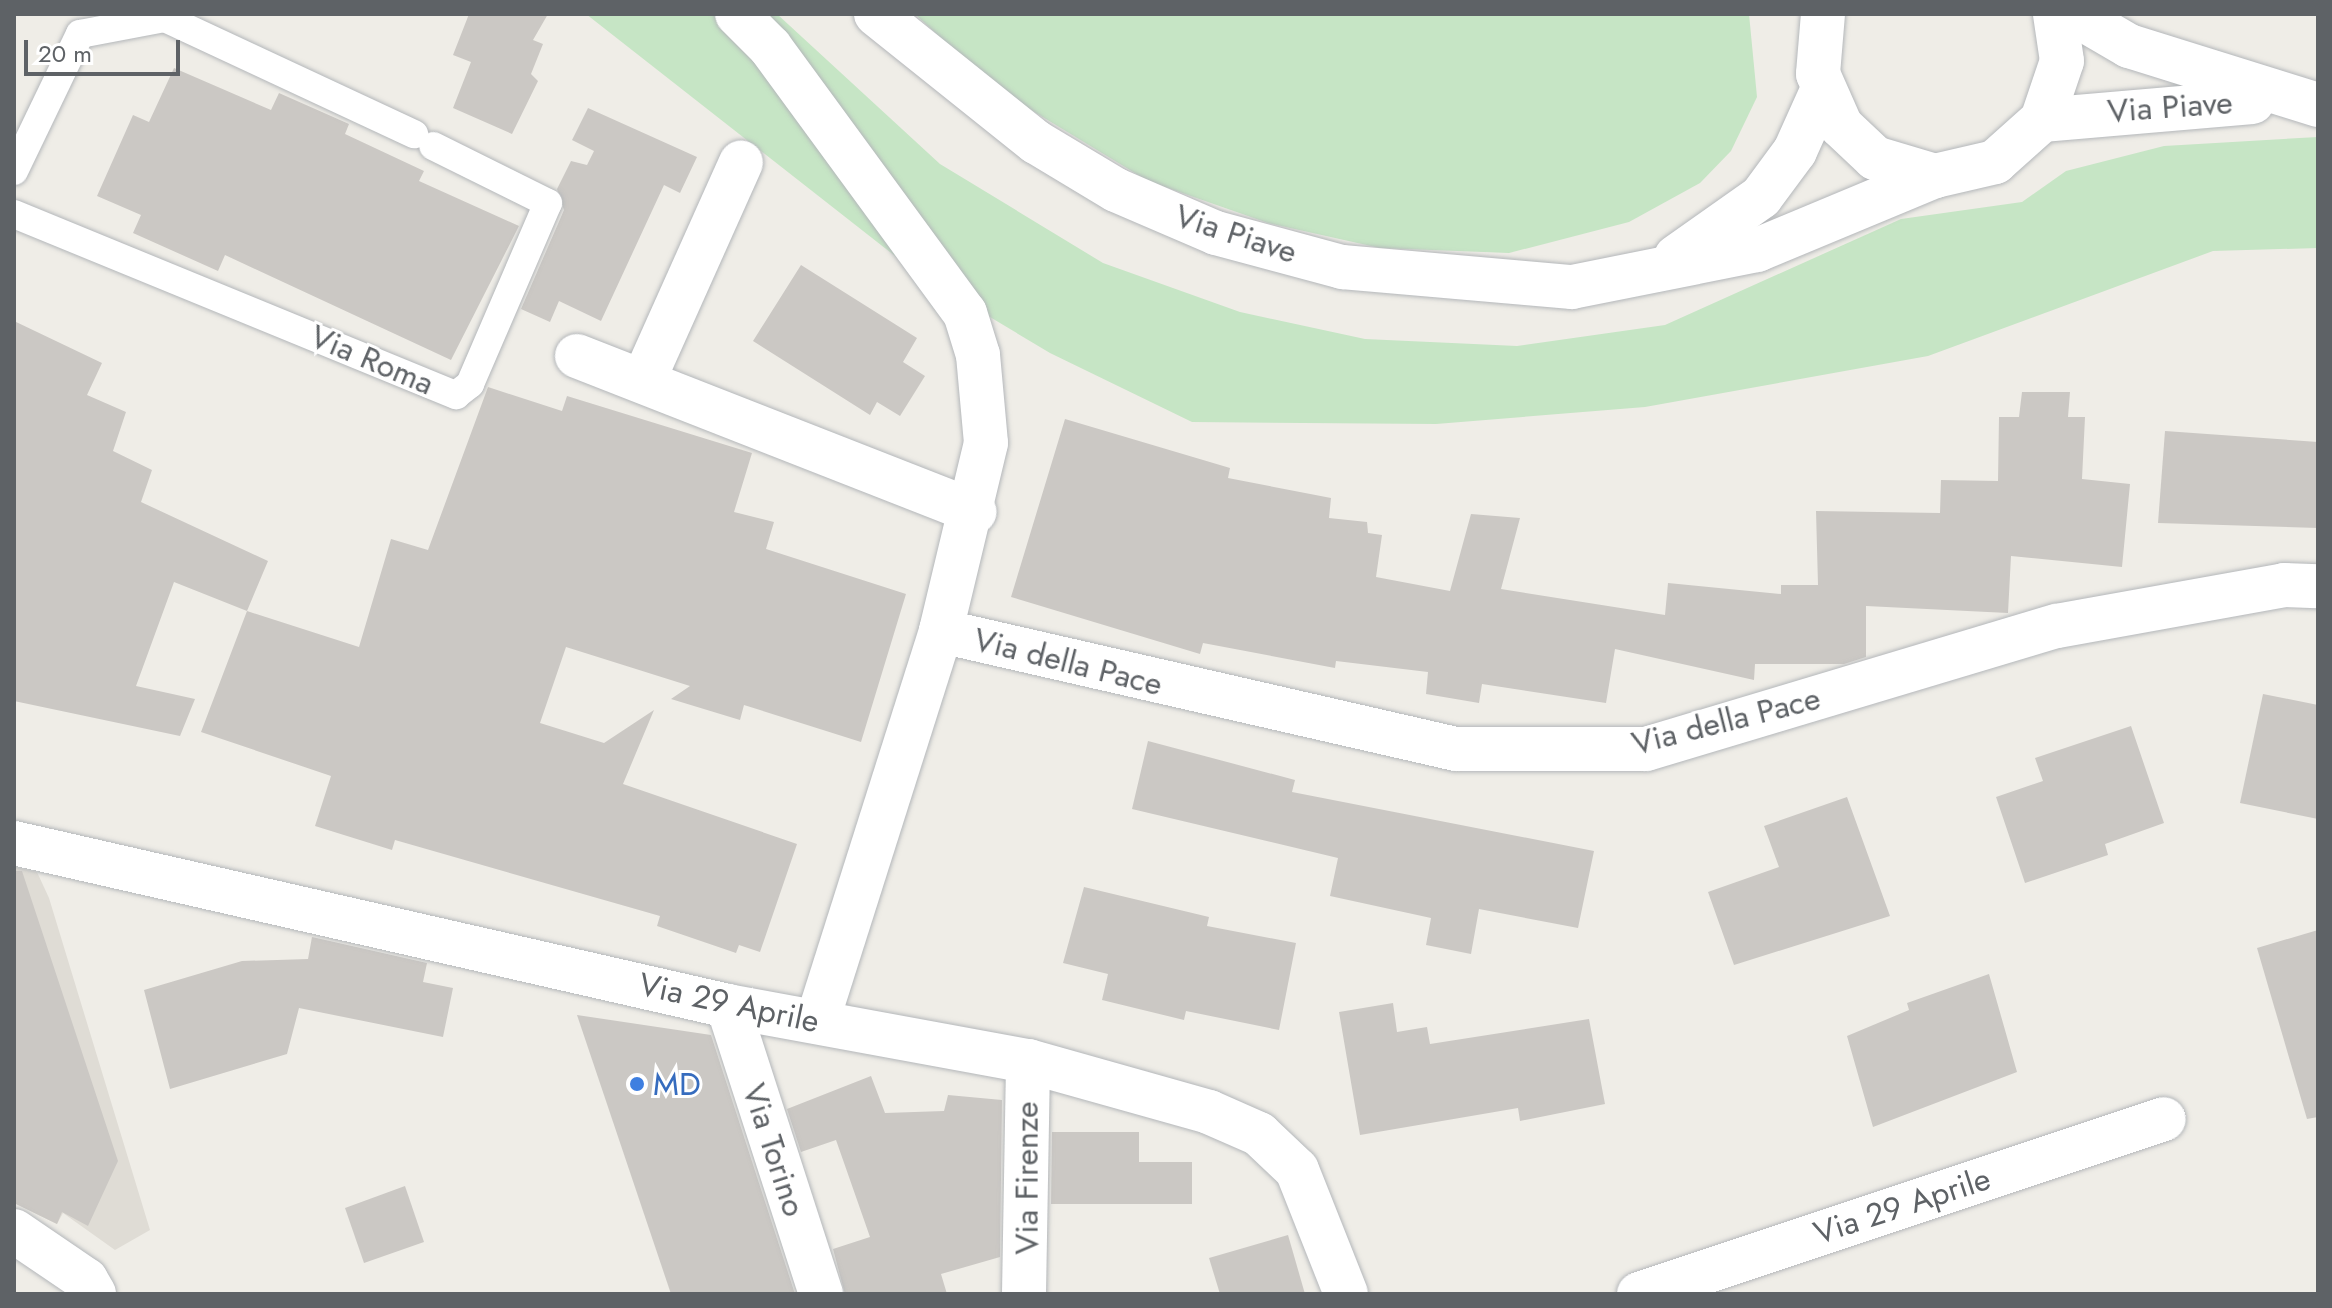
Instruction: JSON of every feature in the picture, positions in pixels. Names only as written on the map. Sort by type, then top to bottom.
[{"type":"street","name":"Via della Pace","points":[[737,14],[770,47],[965,313],[978,355],[986,443],[975,512],[941,631],[817,1021]]},
{"type":"street","name":"Via Piave","points":[[876,14],[1036,142],[1116,190],[1216,233],[1342,267],[1461,281],[1572,287],[1757,250],[1935,176],[1995,162],[2042,120],[2184,102],[2308,103]]},
{"type":"street","points":[[2042,120],[2062,61],[2055,14]]},
{"type":"street","name":"Via Piave","points":[[2074,14],[2129,46],[2308,103]]},
{"type":"street","points":[[1822,15],[1822,91],[1841,126],[1875,158],[1935,176]]},
{"type":"street","name":"Via Piave","points":[[1654,271],[1761,197],[1795,151],[1822,91]]},
{"type":"street","points":[[645,377],[741,162]]},
{"type":"street","points":[[577,356],[645,377],[975,512]]},
{"type":"street","name":"Via della Pace","points":[[941,631],[1456,749],[1646,749],[2057,626],[2284,585],[2318,586]]},
{"type":"street","name":"Via 29 Aprile","points":[[14,843],[728,1006],[1028,1061],[1209,1112],[1259,1134],[1297,1170],[1346,1294]]},
{"type":"street","name":"Via Torino","points":[[728,1006],[821,1294]]},
{"type":"street","name":"Via Firenze","points":[[1024,1294],[1028,1061]]},
{"type":"street","name":"Via 29 Aprile","points":[[1639,1294],[2164,1119]]},
{"type":"street","points":[[14,1231],[86,1280],[94,1294]]},
{"type":"lane","name":"Via Roma","points":[[14,171],[80,34],[165,18],[548,203],[470,384],[456,395],[14,214]]},
{"type":"shaded area","points":[[14,867],[37,872],[49,898],[150,1230],[115,1250],[63,1213],[57,1224],[14,1203]]},
{"type":"green space","points":[[586,14],[777,14],[940,164],[1103,263],[1240,312],[1365,339],[1517,346],[1665,325],[1901,219],[2022,202],[2066,171],[2164,146],[2318,137],[2318,248],[2213,251],[1928,356],[1645,407],[1436,424],[1192,422],[1050,353],[918,274]]},
{"type":"green space","points":[[915,14],[1749,14],[1757,97],[1731,151],[1700,183],[1629,222],[1509,253],[1380,248],[1268,223],[1148,181],[995,88]]},
{"type":"building","points":[[469,14],[548,14],[533,40],[543,44],[531,74],[538,81],[512,134],[453,108],[471,62],[453,55]]},
{"type":"building","points":[[174,68],[271,110],[279,93],[349,124],[345,134],[424,171],[419,181],[519,226],[451,360],[225,255],[218,271],[133,233],[141,215],[97,196],[133,115],[149,122]]},
{"type":"building","points":[[588,108],[697,157],[680,193],[664,185],[601,321],[559,301],[550,322],[521,309],[564,210],[557,189],[571,161],[587,165],[594,151],[572,140]]},
{"type":"building","points":[[801,265],[917,338],[903,362],[925,376],[900,416],[877,402],[870,415],[753,341]]},
{"type":"building","points":[[14,321],[102,363],[87,395],[126,412],[113,451],[152,470],[141,502],[268,561],[247,611],[174,582],[136,686],[195,699],[180,736],[14,701]]},
{"type":"building","points":[[488,387],[562,411],[567,396],[752,453],[734,512],[774,522],[766,549],[906,594],[861,742],[744,705],[740,720],[671,699],[690,686],[566,647],[540,723],[604,743],[654,710],[623,784],[797,844],[760,952],[739,945],[736,953],[657,926],[660,916],[395,840],[392,850],[315,826],[331,776],[201,732],[247,611],[359,647],[391,539],[428,550]]},
{"type":"building","points":[[2022,392],[2070,392],[2068,417],[2085,417],[2082,479],[2130,484],[2122,567],[2011,556],[2008,613],[1866,606],[1866,657],[1844,664],[1755,664],[1754,680],[1615,649],[1606,703],[1482,684],[1479,703],[1426,694],[1428,672],[1336,661],[1335,668],[1203,643],[1200,654],[1011,597],[1065,419],[1230,468],[1228,478],[1331,498],[1329,518],[1367,522],[1368,533],[1382,535],[1376,577],[1450,591],[1471,514],[1520,518],[1501,589],[1665,615],[1668,583],[1781,594],[1781,585],[1818,585],[1816,511],[1940,513],[1941,480],[1998,481],[1999,417],[2019,417]]},
{"type":"building","points":[[2165,431],[2318,442],[2318,528],[2158,523]]},
{"type":"building","points":[[2263,694],[2318,705],[2318,819],[2240,803]]},
{"type":"building","points":[[2131,726],[2164,823],[2105,844],[2108,855],[2025,883],[1996,797],[2043,781],[2035,758]]},
{"type":"building","points":[[1148,741],[1295,780],[1292,792],[1594,851],[1578,928],[1479,909],[1471,954],[1426,945],[1431,918],[1330,896],[1338,858],[1132,809]]},
{"type":"building","points":[[1847,797],[1890,916],[1734,965],[1708,892],[1779,867],[1764,826]]},
{"type":"building","points":[[14,871],[22,871],[118,1161],[88,1226],[62,1212],[57,1224],[14,1203]]},
{"type":"building","points":[[1084,887],[1209,917],[1207,926],[1296,943],[1279,1030],[1186,1011],[1184,1020],[1102,1000],[1108,974],[1063,963]]},
{"type":"building","points":[[2318,930],[2318,1117],[2307,1119],[2257,948]]},
{"type":"building","points":[[312,937],[427,963],[423,982],[453,988],[443,1037],[299,1008],[287,1054],[170,1089],[144,990],[242,961],[308,959]]},
{"type":"building","points":[[1989,974],[2017,1072],[1873,1127],[1847,1036],[1909,1010],[1907,1003]]},
{"type":"building","points":[[1393,1003],[1397,1032],[1427,1027],[1430,1044],[1589,1019],[1605,1104],[1520,1121],[1518,1108],[1360,1135],[1339,1012]]},
{"type":"building","points":[[577,1015],[711,1035],[795,1294],[671,1294]]},
{"type":"building","points":[[871,1076],[885,1113],[944,1111],[948,1095],[1002,1100],[1000,1257],[941,1274],[947,1294],[845,1294],[833,1249],[870,1237],[836,1140],[801,1152],[787,1109]]},
{"type":"building","points":[[1052,1132],[1139,1132],[1139,1162],[1192,1162],[1192,1204],[1051,1204]]},
{"type":"building","points":[[405,1186],[424,1242],[364,1263],[345,1208]]},
{"type":"building","points":[[1288,1235],[1305,1294],[1220,1294],[1209,1258]]},
{"type":"place","name":"MD","points":[[637,1084]]}]
